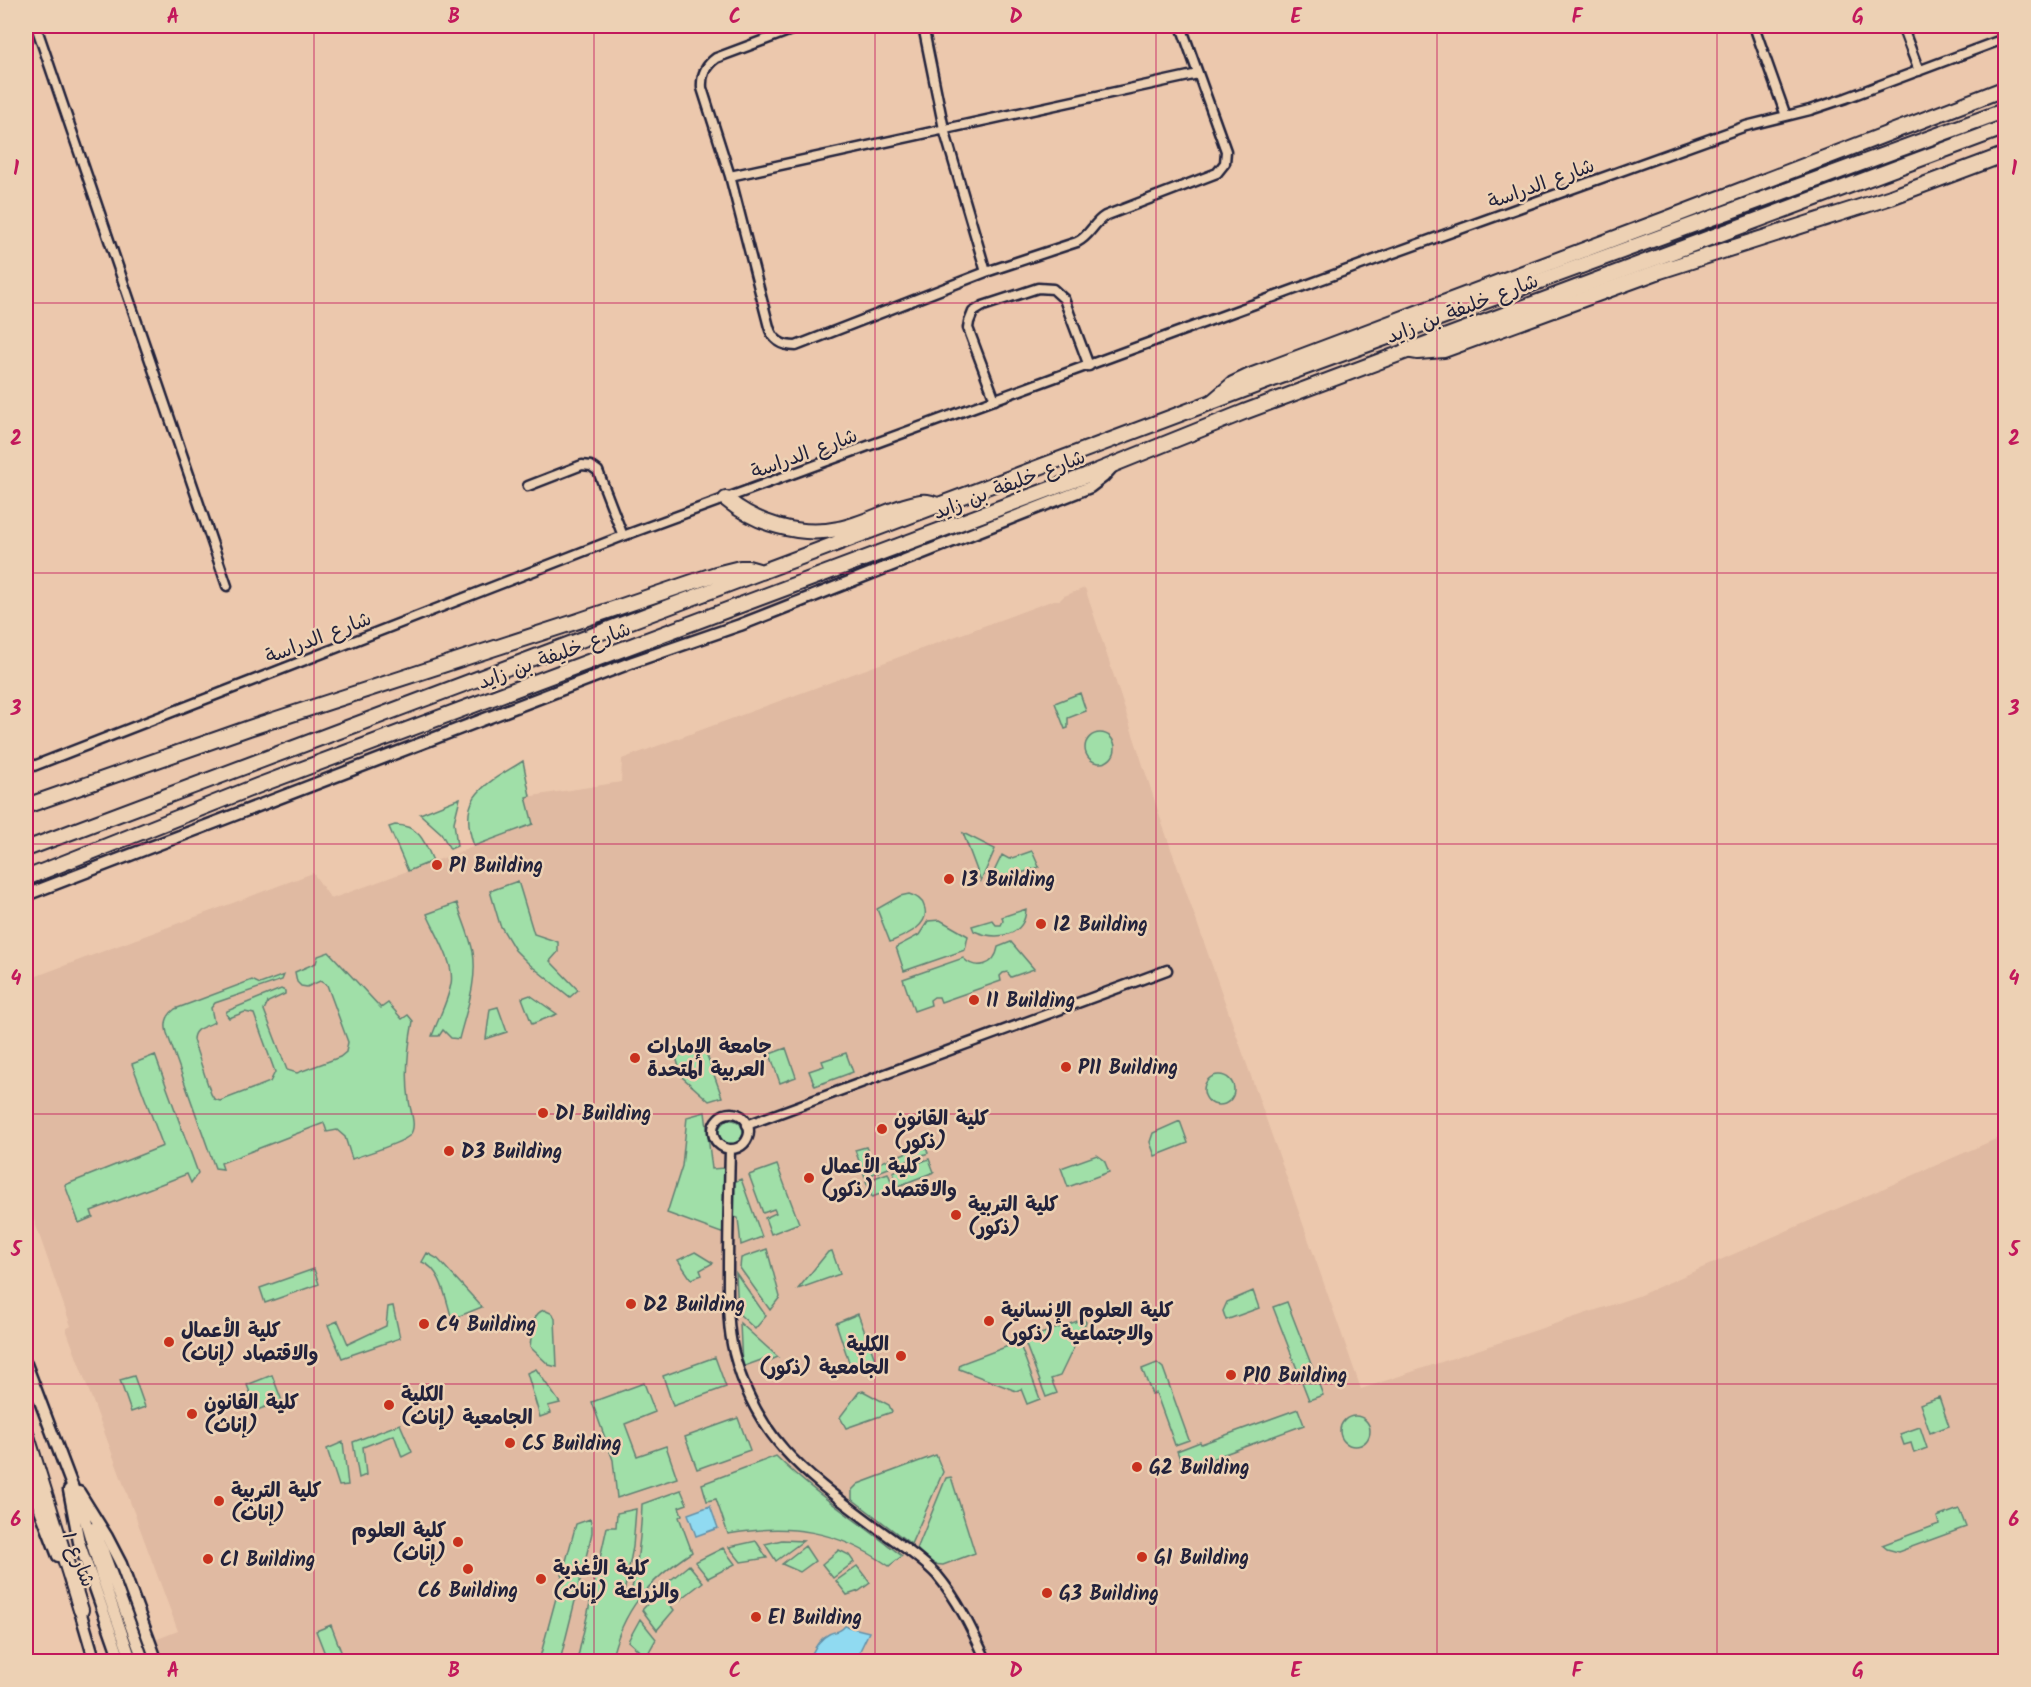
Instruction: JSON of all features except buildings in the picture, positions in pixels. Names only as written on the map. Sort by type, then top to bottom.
[{"type":"main road","points":[[1212,402],[1233,384],[1250,376],[2006,88]]},
{"type":"main road","name":"شارع خليفة بن زايد","points":[[26,849],[1212,402],[2006,110]]},
{"type":"main road","name":"شارع خليفة بن زايد","points":[[26,878],[257,786],[828,574],[1406,350],[2006,127]]},
{"type":"main road","points":[[1406,350],[1418,352],[1444,350],[1660,271],[1891,197],[2006,154]]},
{"type":"main road","points":[[726,499],[738,510],[771,525],[822,532],[839,529],[921,502],[939,506]]},
{"type":"main road","points":[[26,806],[55,794],[716,574],[740,568],[762,572]]},
{"type":"main road","points":[[26,1433],[81,1610]]},
{"type":"street","points":[[36,26],[227,586]]},
{"type":"street","points":[[802,26],[716,58],[710,62],[703,74],[702,87],[730,176],[769,327],[776,340],[782,344],[796,346],[986,272],[1080,241],[1102,218],[1211,176],[1221,168],[1226,151],[1181,26]]},
{"type":"street","points":[[923,26],[944,129],[986,272]]},
{"type":"street","points":[[1754,26],[1786,116]]},
{"type":"street","points":[[1902,26],[1918,71]]},
{"type":"street","name":"شارع الدراسة","points":[[26,768],[623,536],[1723,134],[1828,104],[2006,38]]},
{"type":"street","points":[[730,176],[1198,74]]},
{"type":"street","points":[[996,400],[968,328],[973,312],[983,306],[1038,288],[1053,289],[1064,299],[1089,366]]},
{"type":"street","points":[[26,895],[633,662],[750,621],[1049,503],[1097,482],[1114,464]]},
{"type":"street","points":[[528,486],[582,465],[591,466],[598,471],[623,536]]},
{"type":"street","points":[[747,1125],[1167,970]]},
{"type":"street","points":[[733,1114],[742,1118],[747,1125],[748,1135],[743,1143],[730,1149],[721,1146],[715,1139],[713,1130],[716,1120],[724,1115],[733,1114]]},
{"type":"street","points":[[730,1149],[729,1326],[734,1353],[750,1401],[778,1444],[807,1474],[911,1553],[936,1575],[967,1619],[987,1662]]},
{"type":"street","name":"شارع 1","points":[[26,1364],[85,1520],[132,1662]]},
{"type":"street","name":"شارع 1","points":[[26,1473],[81,1610],[95,1662]]},
{"type":"street","points":[[68,1477],[72,1515],[79,1542],[121,1662]]},
{"type":"street","points":[[68,1477],[98,1522],[121,1564],[157,1662]]},
{"type":"street","name":"شارع 1","points":[[85,1520],[103,1551],[144,1662]]},
{"type":"shaded area","name":"جامعة الإمارات العربية المتحدة","points":[[1085,588],[1163,826],[1361,1389],[1638,1296],[2005,1135],[2005,1661],[163,1661],[155,1640],[178,1631],[66,1329],[71,1326],[26,1197],[26,980],[313,873],[331,899],[446,857],[532,825],[526,797],[621,782],[622,759],[1054,600],[1060,600],[1064,596]]},
{"type":"green space","points":[[1080,693],[1086,711],[1068,718],[1068,728],[1065,729],[1055,703]]},
{"type":"green space","points":[[1100,733],[1111,737],[1115,748],[1111,759],[1100,763],[1089,759],[1085,748],[1089,737]]},
{"type":"green space","points":[[523,761],[530,796],[526,797],[533,824],[474,846],[469,829],[472,803],[486,785]]},
{"type":"green space","points":[[460,798],[454,822],[457,846],[450,849],[441,833],[420,814]]},
{"type":"green space","points":[[395,825],[415,831],[424,841],[433,861],[408,871],[389,827]]},
{"type":"green space","points":[[963,833],[995,849],[981,881]]},
{"type":"green space","points":[[1032,851],[1039,867],[988,884],[1002,855],[1009,859]]},
{"type":"green space","points":[[518,881],[534,934],[558,942],[558,952],[550,961],[578,990],[570,997],[515,950],[500,925],[490,891]]},
{"type":"green space","points":[[909,894],[918,898],[923,904],[924,919],[915,929],[890,942],[877,909],[900,896]]},
{"type":"green space","points":[[457,903],[470,940],[474,963],[470,996],[459,1039],[451,1038],[443,1030],[439,1036],[432,1036],[448,997],[451,976],[444,948],[427,914]]},
{"type":"green space","points":[[1026,909],[1020,926],[1008,934],[999,936],[982,934],[974,931],[972,926],[992,920],[996,925],[1001,925],[1002,917]]},
{"type":"green space","points":[[940,920],[968,936],[965,950],[904,971],[896,947],[919,935],[928,921]]},
{"type":"green space","points":[[1011,942],[1034,969],[1011,977],[1007,972],[1003,973],[1000,976],[1001,981],[941,1002],[939,997],[934,997],[930,1000],[931,1005],[914,1011],[903,979],[963,958],[974,964],[984,964],[993,959],[998,947]]},
{"type":"green space","points":[[329,952],[381,1008],[388,1003],[402,1019],[408,1015],[413,1021],[407,1070],[412,1132],[398,1142],[352,1159],[345,1137],[337,1130],[327,1132],[324,1123],[221,1163],[223,1169],[215,1168],[167,1033],[168,1017],[175,1009],[252,980],[260,984],[284,975],[282,980],[215,1003],[211,1008],[214,1022],[200,1028],[195,1033],[193,1040],[211,1094],[214,1099],[220,1101],[270,1082],[275,1072],[254,1014],[245,1012],[229,1018],[227,1011],[281,989],[285,991],[285,994],[268,1002],[264,1010],[287,1070],[297,1073],[340,1057],[346,1052],[348,1042],[327,985],[320,981],[307,987],[301,986],[297,982],[295,972],[316,963],[318,956]]},
{"type":"green space","points":[[530,995],[557,1014],[532,1024],[522,998]]},
{"type":"green space","points":[[498,1007],[507,1032],[486,1039],[490,1009]]},
{"type":"green space","points":[[704,1047],[722,1097],[709,1101],[682,1077],[676,1057]]},
{"type":"green space","points":[[786,1048],[796,1077],[780,1083],[770,1054]]},
{"type":"green space","points":[[846,1053],[853,1072],[815,1086],[809,1071],[824,1066],[822,1061]]},
{"type":"green space","points":[[155,1055],[198,1173],[191,1183],[187,1174],[91,1211],[93,1217],[79,1223],[65,1185],[163,1146],[132,1064]]},
{"type":"green space","points":[[1219,1075],[1230,1079],[1234,1090],[1230,1101],[1219,1105],[1208,1101],[1204,1090],[1208,1079]]},
{"type":"green space","points":[[705,1112],[712,1169],[724,1168],[724,1234],[667,1213],[682,1166],[687,1117]]},
{"type":"green space","points":[[731,1120],[739,1124],[743,1132],[739,1140],[731,1144],[723,1140],[719,1132],[723,1124]]},
{"type":"green space","points":[[1180,1121],[1188,1143],[1155,1156],[1150,1142],[1153,1133]]},
{"type":"green space","points":[[924,1143],[928,1153],[865,1177],[855,1150],[866,1147],[874,1165],[913,1150]]},
{"type":"green space","points":[[1097,1155],[1104,1160],[1109,1172],[1068,1187],[1061,1168]]},
{"type":"green space","points":[[929,1159],[934,1172],[898,1186],[893,1172]]},
{"type":"green space","points":[[777,1165],[799,1223],[771,1234],[765,1218],[776,1213],[774,1209],[763,1213],[749,1175]]},
{"type":"green space","points":[[888,1173],[894,1189],[872,1197],[866,1181]]},
{"type":"green space","points":[[741,1179],[762,1237],[741,1245],[738,1218],[734,1217],[734,1182]]},
{"type":"green space","points":[[767,1249],[780,1297],[770,1310],[740,1268],[741,1258]]},
{"type":"green space","points":[[832,1251],[840,1274],[798,1289],[828,1252]]},
{"type":"green space","points":[[695,1252],[713,1263],[700,1270],[702,1275],[691,1279],[678,1260]]},
{"type":"green space","points":[[427,1253],[438,1259],[482,1307],[452,1319],[439,1278],[429,1266],[422,1262]]},
{"type":"green space","points":[[314,1269],[319,1284],[265,1303],[260,1288]]},
{"type":"green space","points":[[736,1273],[766,1316],[755,1329],[738,1313]]},
{"type":"green space","points":[[1253,1291],[1259,1308],[1226,1320],[1223,1311],[1227,1302]]},
{"type":"green space","points":[[1287,1302],[1323,1395],[1309,1400],[1273,1307]]},
{"type":"green space","points":[[393,1306],[400,1338],[342,1358],[328,1325],[338,1321],[348,1344],[386,1326],[388,1307]]},
{"type":"green space","points":[[544,1310],[553,1314],[555,1319],[557,1367],[549,1365],[530,1347],[534,1320],[539,1312]]},
{"type":"green space","points":[[858,1314],[876,1362],[862,1371],[851,1368],[836,1323]]},
{"type":"green space","points":[[1083,1319],[1086,1322],[1060,1376],[1051,1379],[1057,1393],[1046,1397],[1024,1340]]},
{"type":"green space","points":[[740,1323],[778,1357],[766,1362],[764,1359],[742,1367]]},
{"type":"green space","points":[[1019,1342],[1040,1399],[1027,1404],[1021,1389],[1016,1391],[959,1369],[960,1364]]},
{"type":"green space","points":[[715,1357],[726,1387],[673,1406],[663,1376]]},
{"type":"green space","points":[[1157,1363],[1163,1368],[1189,1440],[1175,1445],[1156,1393],[1152,1394],[1142,1369]]},
{"type":"green space","points":[[536,1369],[560,1403],[548,1406],[551,1413],[540,1417],[527,1373]]},
{"type":"green space","points":[[272,1375],[282,1401],[257,1410],[247,1385]]},
{"type":"green space","points":[[134,1376],[145,1407],[131,1412],[120,1380]]},
{"type":"green space","points":[[644,1383],[655,1412],[625,1424],[637,1456],[666,1446],[677,1478],[617,1498],[613,1460],[592,1402]]},
{"type":"green space","points":[[863,1391],[889,1405],[892,1412],[846,1428],[840,1417],[859,1392]]},
{"type":"green space","points":[[1939,1397],[1949,1426],[1930,1433],[1920,1404]]},
{"type":"green space","points":[[1298,1409],[1304,1425],[1184,1469],[1177,1451]]},
{"type":"green space","points":[[1355,1416],[1366,1420],[1370,1431],[1366,1442],[1355,1446],[1344,1442],[1340,1431],[1344,1420]]},
{"type":"green space","points":[[738,1418],[750,1450],[697,1469],[685,1437]]},
{"type":"green space","points":[[400,1424],[412,1452],[402,1457],[394,1435],[363,1447],[366,1475],[359,1478],[353,1442]]},
{"type":"green space","points":[[1920,1427],[1927,1448],[1914,1453],[1911,1443],[1904,1445],[1900,1434]]},
{"type":"green space","points":[[343,1442],[348,1485],[339,1486],[327,1449]]},
{"type":"green space","points":[[936,1455],[943,1472],[911,1544],[852,1499],[852,1490],[858,1484]]},
{"type":"green space","points":[[776,1456],[821,1495],[902,1556],[889,1566],[850,1544],[812,1532],[772,1529],[728,1534],[716,1499],[707,1501],[702,1484]]},
{"type":"green space","points":[[951,1477],[975,1553],[943,1565],[931,1564],[917,1549],[946,1478]]},
{"type":"green space","points":[[681,1490],[687,1504],[679,1507],[682,1515],[679,1517],[692,1552],[662,1574],[630,1611],[611,1661],[577,1661],[607,1527],[616,1527],[617,1513],[636,1509],[633,1547],[623,1598],[631,1593],[639,1549],[642,1504]]},
{"type":"green space","points":[[1959,1509],[1966,1527],[1898,1552],[1882,1545],[1939,1524],[1937,1517]]},
{"type":"green space","points":[[590,1519],[592,1533],[560,1661],[539,1661],[576,1524]]},
{"type":"green space","points":[[782,1540],[803,1541],[776,1561],[765,1544]]},
{"type":"green space","points":[[756,1541],[767,1558],[741,1562],[729,1547]]},
{"type":"green space","points":[[805,1546],[815,1561],[800,1572],[782,1564]]},
{"type":"green space","points":[[723,1548],[735,1564],[708,1578],[695,1562]]},
{"type":"green space","points":[[839,1550],[849,1555],[854,1562],[833,1578],[822,1564]]},
{"type":"green space","points":[[689,1565],[703,1582],[676,1603],[662,1587]]},
{"type":"green space","points":[[857,1566],[870,1583],[859,1591],[847,1595],[836,1581]]},
{"type":"green space","points":[[660,1591],[674,1610],[657,1630],[642,1610]]},
{"type":"green space","points":[[640,1619],[656,1639],[646,1657],[628,1641]]},
{"type":"green space","points":[[331,1625],[342,1654],[327,1659],[316,1631]]},
{"type":"water","points":[[710,1506],[718,1528],[696,1536],[688,1514]]},
{"type":"water","points":[[845,1626],[869,1632],[855,1661],[808,1661],[822,1639]]},
{"type":"place","name":"P1 Building","points":[[437,865]]},
{"type":"place","name":"I3 Building","points":[[949,879]]},
{"type":"place","name":"I2 Building","points":[[1041,924]]},
{"type":"place","name":"I1 Building","points":[[974,1000]]},
{"type":"place","name":"جامعة الإمارات العربية المتحدة","points":[[635,1058]]},
{"type":"place","name":"P11 Building","points":[[1066,1067]]},
{"type":"place","name":"D1 Building","points":[[543,1113]]},
{"type":"place","name":"كلية القانون (ذكور)","points":[[882,1129]]},
{"type":"place","name":"D3 Building","points":[[449,1151]]},
{"type":"place","name":"كلية الأعمال والاقتصاد (ذكور)","points":[[809,1178]]},
{"type":"place","name":"كلية التربية (ذكور)","points":[[956,1215]]},
{"type":"place","name":"D2 Building","points":[[631,1304]]},
{"type":"place","name":"كلية العلوم الإنسانية والاجتماعية (ذكور)","points":[[989,1321]]},
{"type":"place","name":"C4 Building","points":[[424,1324]]},
{"type":"place","name":"كلية الأعمال والاقتصاد (إناث)","points":[[169,1342]]},
{"type":"place","name":"الكلية الجامعية (ذكور)","points":[[901,1356]]},
{"type":"place","name":"P10 Building","points":[[1231,1375]]},
{"type":"place","name":"الكلية الجامعية (إناث)","points":[[389,1405]]},
{"type":"place","name":"كلية القانون (إناث)","points":[[192,1414]]},
{"type":"place","name":"C5 Building","points":[[510,1443]]},
{"type":"place","name":"G2 Building","points":[[1137,1467]]},
{"type":"place","name":"كلية التربية (إناث)","points":[[219,1501]]},
{"type":"place","name":"كلية العلوم (إناث)","points":[[458,1542]]},
{"type":"place","name":"G1 Building","points":[[1142,1557]]},
{"type":"place","name":"C1 Building","points":[[208,1559]]},
{"type":"place","name":"C6 Building","points":[[468,1569]]},
{"type":"place","name":"كلية الأغذية والزراعة (إناث)","points":[[541,1579]]},
{"type":"place","name":"G3 Building","points":[[1047,1593]]},
{"type":"place","name":"E1 Building","points":[[756,1617]]}]
